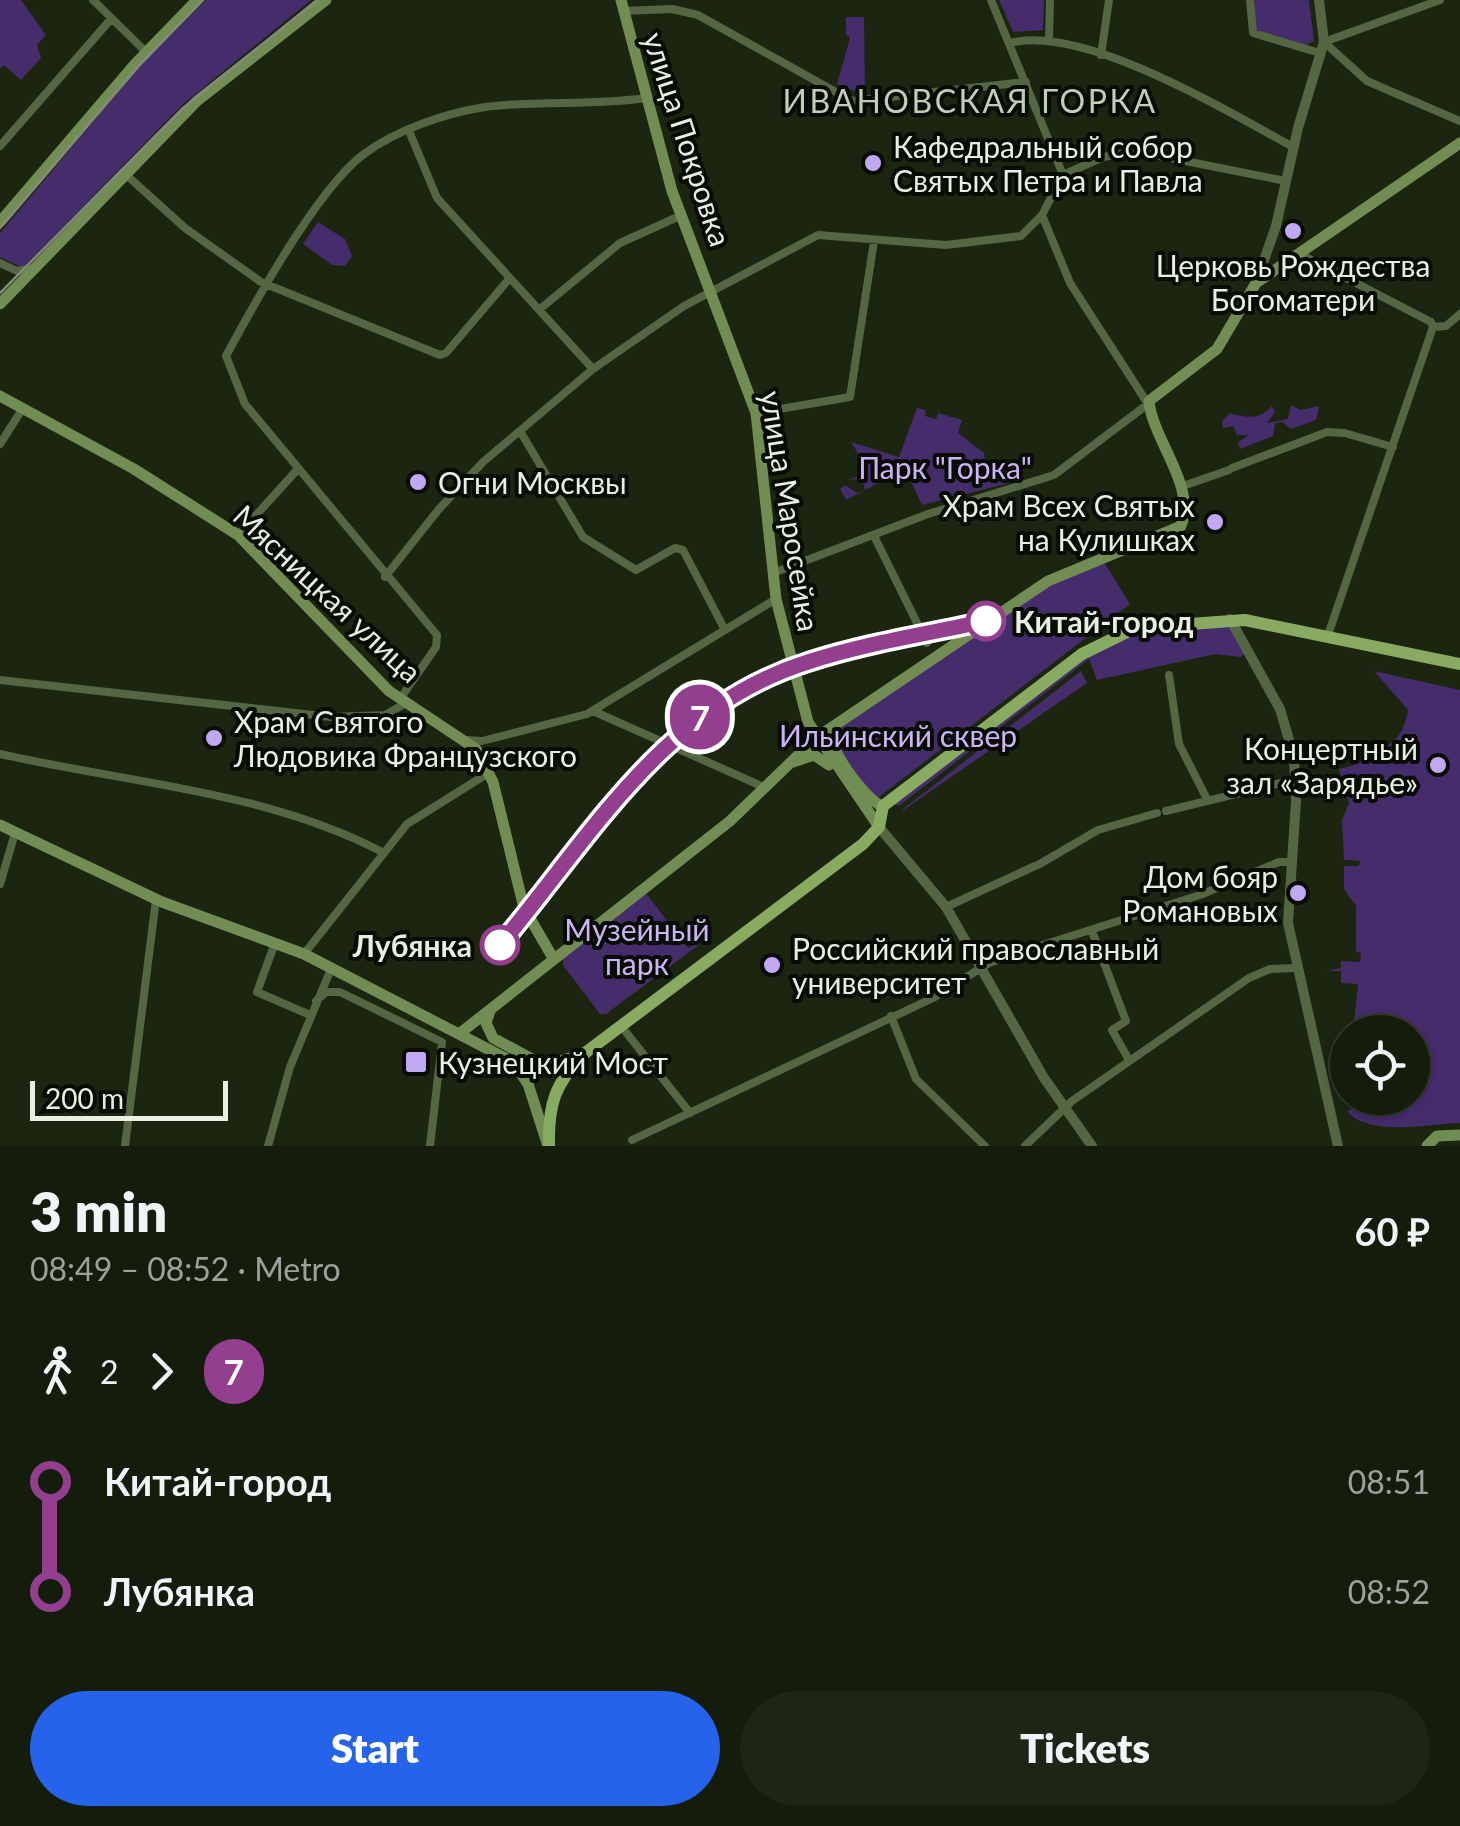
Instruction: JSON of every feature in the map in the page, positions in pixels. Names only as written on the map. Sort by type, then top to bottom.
[{"type":"main road","points":[[0,222],[146,52],[198,0]]},
{"type":"main road","points":[[0,304],[123,172],[211,88],[326,0]]},
{"type":"main road","name":"улица Покровка","points":[[622,5],[682,215],[712,292]]},
{"type":"main road","points":[[454,1031],[492,1007],[766,788],[816,738],[931,650],[1048,581],[1178,528],[1184,509],[1180,487],[1148,404],[1216,349],[1256,283],[1302,256],[1460,142]]},
{"type":"main road","name":"улица Маросейка","points":[[712,292],[756,413],[776,600],[796,686],[816,738],[850,788]]},
{"type":"main road","name":"Мясницкая улица","points":[[0,396],[148,478],[238,536],[403,701],[466,740],[490,772],[520,897],[535,932],[553,958]]},
{"type":"main road","points":[[548,1146],[552,1095],[561,1078],[585,1053],[853,852],[879,826],[883,806],[1106,640],[1153,624],[1230,620],[1328,635],[1460,664]]},
{"type":"main road","points":[[829,729],[828,740],[840,758],[870,800],[883,806]]},
{"type":"main road","points":[[781,771],[804,757],[819,756],[879,826]]},
{"type":"main road","points":[[0,825],[156,898],[304,954],[454,1031],[522,1072],[548,1146]]},
{"type":"main road","points":[[492,1007],[486,1023],[492,1038],[538,1063],[550,1067],[585,1053]]},
{"type":"main road","points":[[1429,1146],[1440,1136],[1460,1136]]},
{"type":"street","points":[[93,0],[146,52]]},
{"type":"street","points":[[991,0],[1063,175]]},
{"type":"street","points":[[1049,39],[1050,0]]},
{"type":"street","points":[[1101,56],[1110,0]]},
{"type":"street","points":[[1250,0],[1253,33],[1322,47],[1367,82],[1460,121]]},
{"type":"street","points":[[1256,283],[1322,47],[1319,0]]},
{"type":"street","points":[[1322,47],[1440,0]]},
{"type":"street","points":[[622,5],[678,10],[716,24],[852,101],[1026,82]]},
{"type":"street","points":[[0,146],[111,18]]},
{"type":"street","points":[[1010,43],[1049,39],[1172,82],[1293,147]]},
{"type":"street","points":[[0,680],[331,718],[384,715],[403,701],[438,639],[245,404],[226,359],[268,286],[343,174],[366,152],[408,131],[490,107],[646,98]]},
{"type":"street","points":[[408,131],[436,198],[593,369]]},
{"type":"street","points":[[385,577],[438,508],[593,369],[678,310],[815,236],[984,243],[1021,236],[1042,216],[1063,175],[1113,154],[1136,151],[1286,181]]},
{"type":"street","points":[[123,172],[185,228],[268,286],[444,355],[509,279]]},
{"type":"street","points":[[540,310],[620,243],[682,215]]},
{"type":"street","points":[[773,573],[1054,474],[1148,404],[1074,290],[1042,216]]},
{"type":"street","points":[[756,413],[850,397],[874,241]]},
{"type":"street","points":[[1302,256],[1433,327]]},
{"type":"street","points":[[0,263],[16,271],[34,267]]},
{"type":"street","points":[[1433,327],[1446,326],[1460,314]]},
{"type":"street","points":[[1328,635],[1433,327]]},
{"type":"street","points":[[0,444],[23,408]]},
{"type":"street","points":[[520,431],[586,540],[636,570],[675,548],[683,550],[725,630]]},
{"type":"street","points":[[1180,487],[1327,432],[1393,447]]},
{"type":"street","points":[[238,536],[297,470]]},
{"type":"street","points":[[874,536],[931,650]]},
{"type":"street","points":[[466,740],[482,741],[593,711],[776,600]]},
{"type":"street","points":[[1230,620],[1257,664],[1284,722],[1297,780],[1288,923],[1338,1146]]},
{"type":"street","points":[[1170,679],[1179,744],[1207,799]]},
{"type":"street","points":[[593,711],[766,788]]},
{"type":"street","points":[[0,754],[279,812],[334,828],[384,852]]},
{"type":"street","points":[[304,954],[412,820],[490,772]]},
{"type":"street","points":[[946,906],[1036,865],[1098,830],[1207,799],[1297,780]]},
{"type":"street","points":[[879,826],[946,906],[1064,1108],[1092,1146]]},
{"type":"street","points":[[0,884],[14,833]]},
{"type":"street","points":[[632,1140],[1023,951],[1200,895],[1279,862],[1290,862]]},
{"type":"street","points":[[125,1146],[156,898]]},
{"type":"street","points":[[1092,931],[1126,1021],[1112,1030],[1126,1057]]},
{"type":"street","points":[[275,943],[257,992],[310,1015]]},
{"type":"street","points":[[1024,1146],[1126,1057],[1248,978],[1270,969],[1296,968]]},
{"type":"street","points":[[268,1146],[310,1015],[332,969]]},
{"type":"street","points":[[316,1001],[326,992],[340,992],[433,1036],[445,1048],[430,1146]]},
{"type":"street","points":[[891,1016],[916,1078],[985,1146]]},
{"type":"street","points":[[621,1026],[690,1112]]},
{"type":"green space","points":[[0,0],[21,0],[46,35],[37,45],[41,58],[21,80],[4,65],[0,69]]},
{"type":"green space","points":[[206,0],[311,0],[181,106],[23,268],[0,257],[0,233],[140,66]]},
{"type":"green space","points":[[999,0],[1044,0],[1043,30],[1013,32]]},
{"type":"green space","points":[[1253,0],[1309,0],[1314,41],[1304,46],[1253,29]]},
{"type":"green space","points":[[846,17],[864,17],[865,95],[837,84],[850,38],[846,34]]},
{"type":"green space","points":[[318,222],[345,239],[352,256],[345,266],[332,265],[303,244]]},
{"type":"green space","points":[[1291,405],[1300,410],[1319,406],[1316,420],[1291,429],[1282,422],[1275,423],[1273,436],[1240,449],[1238,442],[1249,435],[1237,435],[1233,426],[1223,428],[1222,421],[1230,413],[1253,417],[1272,406],[1275,412],[1267,423],[1288,419]]},
{"type":"green space","name":"Парк \"Горка\"","points":[[917,408],[936,419],[938,413],[962,420],[958,433],[984,453],[986,467],[1006,462],[1013,482],[922,505],[905,469],[896,468],[892,476],[846,500],[840,489],[845,485],[857,493],[865,490],[862,479],[848,480],[859,476],[857,469],[866,466],[851,442],[899,457]]},
{"type":"green space","name":"Ильинский сквер","points":[[1104,562],[1130,604],[875,800],[831,740],[831,734],[1054,581]]},
{"type":"green space","points":[[1231,626],[1245,653],[1241,657],[1215,654],[1097,680],[1089,659],[900,805],[894,805],[1076,661],[1125,634]]},
{"type":"green space","points":[[1081,671],[1087,683],[902,811],[903,809]]},
{"type":"green space","points":[[1374,671],[1460,690],[1460,1123],[1384,1126],[1352,1115],[1430,1115],[1430,1015],[1355,1015],[1358,984],[1341,983],[1341,971],[1327,971],[1341,968],[1341,961],[1360,962],[1361,953],[1356,951],[1356,906],[1344,889],[1344,866],[1359,866],[1360,861],[1344,860],[1342,820],[1349,803],[1339,769],[1355,765],[1356,758],[1397,738],[1408,710]]},
{"type":"green space","name":"Музейный парк","points":[[645,892],[688,948],[704,941],[606,1014],[600,1014],[563,965],[563,958]]},
{"type":"tram line","points":[[0,228],[138,66],[203,0]]},
{"type":"tram line","points":[[0,293],[183,108],[317,0]]},
{"type":"metro line","name":"7","points":[[500,945],[624,787],[667,743],[732,695],[806,662],[986,621]]},
{"type":"place","name":"Кафедральный собор Святых Петра и Павла","points":[[873,163]]},
{"type":"place","name":"Церковь Рождества Богоматери","points":[[1293,231]]},
{"type":"place","name":"Огни Москвы","points":[[418,482]]},
{"type":"place","name":"Храм Всех Святых на Кулишках","points":[[1215,522]]},
{"type":"place","name":"Китай-город","points":[[986,621]]},
{"type":"place","name":"Храм Святого Людовика Французского","points":[[214,738]]},
{"type":"place","name":"Концертный зал «Зарядье»","points":[[1438,765]]},
{"type":"place","name":"Дом бояр Романовых","points":[[1298,893]]},
{"type":"place","name":"Лубянка","points":[[500,945]]},
{"type":"place","name":"Российский православный университет","points":[[772,965]]},
{"type":"place","name":"Кузнецкий Мост","points":[[416,1062]]},
{"type":"district","name":"ИВАНОВСКАЯ ГОРКА","points":[[970,100]]}]
